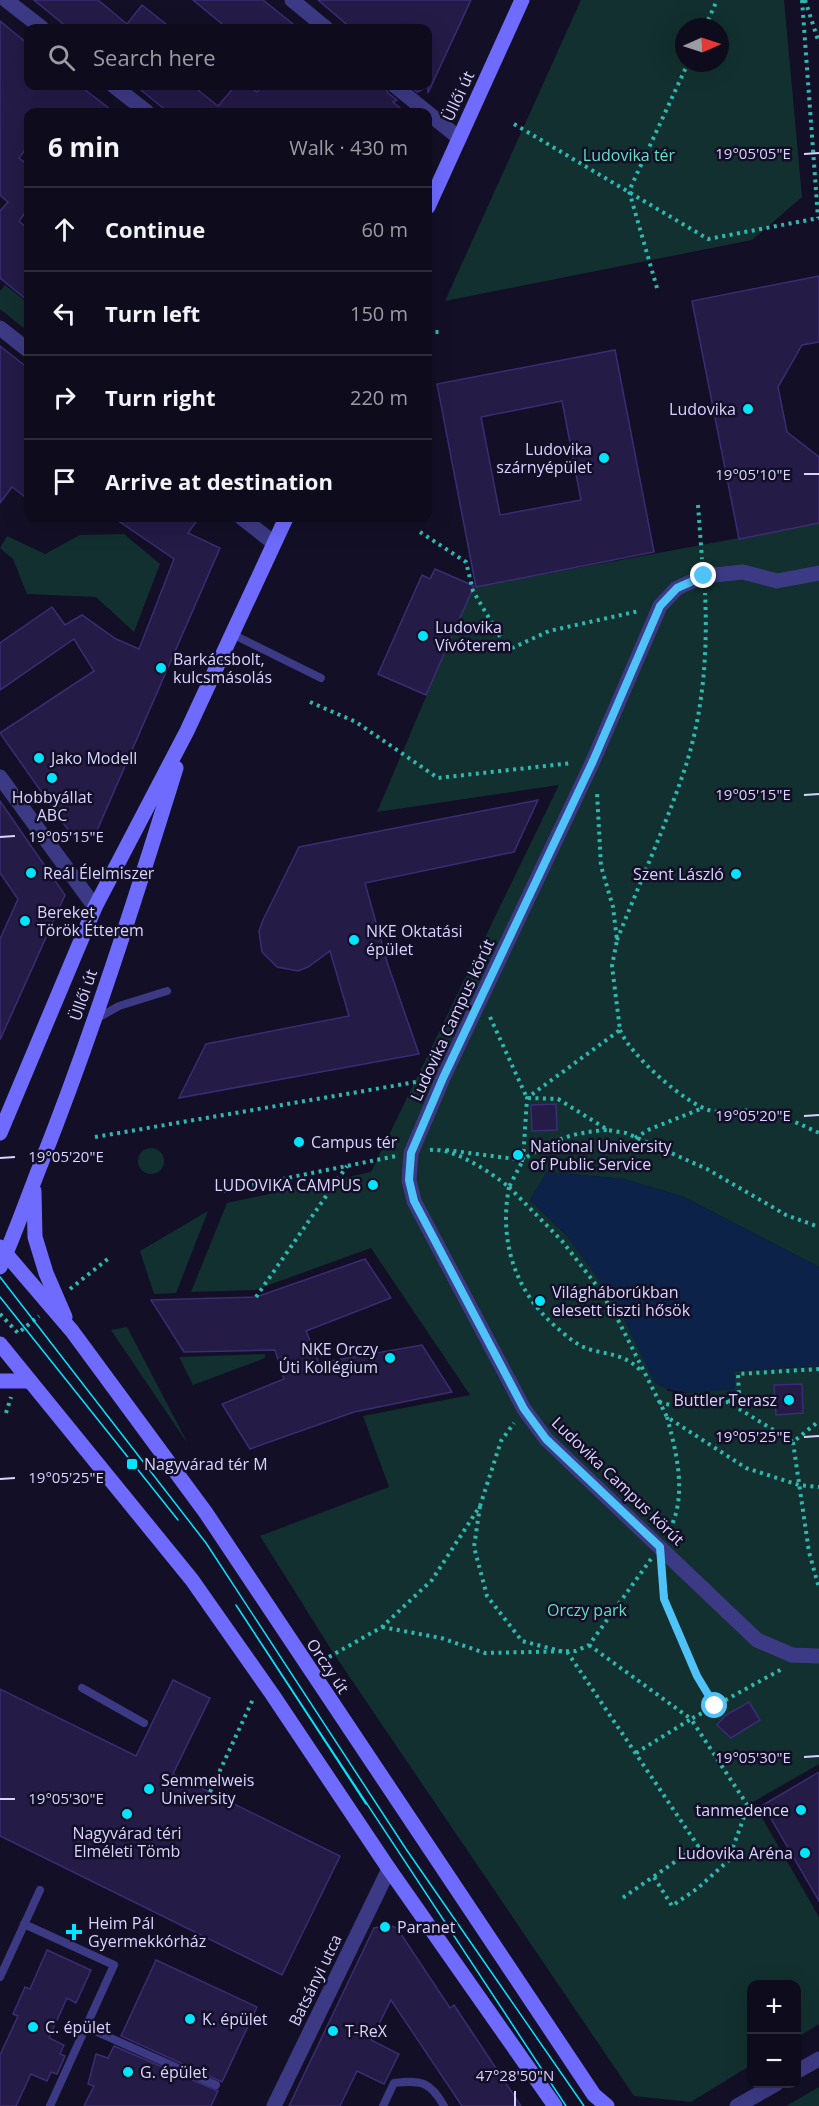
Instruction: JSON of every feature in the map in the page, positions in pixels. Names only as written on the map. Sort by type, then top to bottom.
[{"type":"street","points":[[6,0],[37,24]]},
{"type":"street","points":[[292,0],[321,24]]},
{"type":"street","name":"Üllői út","points":[[432,198],[522,0]]},
{"type":"street","points":[[119,90],[142,108]]},
{"type":"street","points":[[400,90],[422,108]]},
{"type":"street","points":[[432,116],[459,138]]},
{"type":"street","points":[[0,328],[24,347]]},
{"type":"street","points":[[247,522],[274,543]]},
{"type":"street","name":"Üllői út","points":[[0,1133],[4,1114],[95,907],[187,731],[284,522]]},
{"type":"street","name":"Ludovika Campus körút","points":[[819,573],[777,581],[743,572],[704,576],[677,588],[660,606],[593,761],[443,1078],[411,1153],[409,1180],[414,1201],[524,1409],[546,1439],[757,1640],[792,1655],[819,1656]]},
{"type":"street","name":"Üllői út","points":[[2,1256],[34,1182],[94,1020],[132,908],[187,731]]},
{"type":"street","points":[[0,777],[95,907]]},
{"type":"street","points":[[34,1182],[34,1237],[46,1273],[72,1331]]},
{"type":"street","name":"Orczy út","points":[[2,1256],[72,1331],[206,1513],[587,2085],[607,2106]]},
{"type":"street","points":[[0,1344],[192,1580],[389,1869],[555,2106]]},
{"type":"street","points":[[0,1381],[30,1381]]},
{"type":"street","name":"Batsányi utca","points":[[274,2106],[389,1869]]},
{"type":"street","points":[[801,2069],[819,2059]]},
{"type":"street","points":[[737,2106],[769,2088]]},
{"type":"lane","points":[[232,634],[321,678]]},
{"type":"lane","points":[[94,1020],[118,1006],[167,991]]},
{"type":"lane","points":[[82,1688],[144,1723]]},
{"type":"lane","points":[[0,1977],[39,1890]]},
{"type":"lane","points":[[24,1924],[114,1965],[50,2106]]},
{"type":"lane","points":[[86,2026],[216,2085]]},
{"type":"lane","points":[[383,2106],[394,2083],[417,2080],[435,2089],[444,2106]]},
{"type":"path","points":[[709,18],[717,0]]},
{"type":"path","points":[[804,0],[819,43]]},
{"type":"path","points":[[514,124],[708,239],[819,218],[804,0]]},
{"type":"path","points":[[657,288],[629,191],[684,72]]},
{"type":"path","points":[[432,332],[441,332]]},
{"type":"path","points":[[698,505],[706,621],[703,692],[684,772],[617,940],[612,966],[620,1030],[626,1044],[639,1059],[662,1079],[704,1108],[713,1111],[754,1111],[793,1120],[819,1133]]},
{"type":"path","points":[[420,532],[466,562],[472,591],[508,650],[549,631],[660,606]]},
{"type":"path","points":[[310,702],[356,722],[438,778],[593,761]]},
{"type":"path","points":[[597,790],[601,866],[613,907],[617,940]]},
{"type":"path","points":[[482,999],[527,1098],[524,1160]]},
{"type":"path","points":[[527,1098],[620,1030]]},
{"type":"path","points":[[95,1137],[443,1078]]},
{"type":"path","points":[[527,1098],[558,1099],[608,1130]]},
{"type":"path","points":[[635,1138],[650,1129],[704,1108]]},
{"type":"path","points":[[643,1372],[625,1357],[575,1342],[530,1299],[512,1264],[506,1238],[509,1187],[524,1160],[544,1145],[584,1131],[608,1130],[626,1133],[707,1169],[786,1215],[819,1227]]},
{"type":"path","points":[[223,1191],[347,1165],[439,1149],[524,1160]]},
{"type":"path","points":[[382,1627],[441,1638],[484,1653],[568,1653],[589,1645],[660,1547],[676,1517],[680,1487],[674,1443],[667,1417],[617,1318],[597,1286],[562,1241],[509,1187],[472,1163],[439,1149]]},
{"type":"path","points":[[256,1298],[347,1165]]},
{"type":"path","points":[[92,1270],[109,1258]]},
{"type":"path","points":[[659,1402],[674,1406],[728,1402],[739,1395],[738,1374],[819,1369]]},
{"type":"path","points":[[6,1413],[11,1397]]},
{"type":"path","points":[[728,1402],[793,1442]]},
{"type":"path","points":[[524,1409],[501,1441],[480,1506],[474,1546],[487,1596],[522,1641],[568,1653],[698,1846],[621,1899]]},
{"type":"path","points":[[667,1417],[746,1468],[799,1485],[819,1487]]},
{"type":"path","points":[[793,1442],[819,1421]]},
{"type":"path","points":[[793,1442],[809,1552],[819,1588]]},
{"type":"path","points":[[329,1657],[382,1627],[432,1580],[480,1506]]},
{"type":"path","points":[[660,1547],[664,1599],[697,1676],[715,1706]]},
{"type":"path","points":[[589,1645],[691,1719],[748,1806],[728,1861],[698,1888],[672,1906],[654,1876]]},
{"type":"path","points":[[636,1753],[691,1719],[784,1668]]},
{"type":"path","points":[[210,1792],[262,1680]]},
{"type":"green space","name":"Ludovika tér","points":[[581,0],[784,0],[802,197],[752,240],[445,301]]},
{"type":"green space","points":[[5,285],[24,300],[24,328],[0,309],[0,291]]},
{"type":"green space","name":"Orczy park","points":[[819,523],[819,1267],[684,1197],[624,1179],[547,1172],[530,1200],[566,1235],[614,1299],[668,1391],[681,1393],[735,1389],[734,1371],[819,1366],[819,1764],[753,1802],[819,1917],[819,2024],[801,2035],[801,1980],[747,1980],[747,2067],[691,2102],[634,2096],[334,1654],[260,1536],[389,1487],[363,1416],[470,1395],[371,1248],[255,1290],[191,1292],[227,1203],[371,1172],[559,785],[377,812],[468,598],[476,587]]},
{"type":"green space","points":[[124,534],[160,564],[134,632],[96,597],[27,594],[13,559],[0,548],[7,536],[45,554],[80,535]]},
{"type":"green space","points":[[151,1148],[160,1152],[164,1161],[160,1170],[151,1174],[142,1170],[138,1161],[142,1152]]},
{"type":"green space","points":[[208,1211],[176,1293],[154,1294],[140,1251]]},
{"type":"green space","points":[[127,1327],[188,1444],[111,1330]]},
{"type":"green space","points":[[265,1354],[265,1358],[193,1385],[179,1357]]},
{"type":"green space","points":[[819,2087],[819,2106],[786,2106]]},
{"type":"water","points":[[547,1172],[624,1179],[684,1197],[819,1267],[819,1366],[734,1371],[735,1389],[684,1392],[674,1391],[655,1383],[614,1299],[566,1235],[530,1200]]},
{"type":"building","points":[[34,0],[98,0],[127,24],[63,24]]},
{"type":"building","points":[[193,0],[263,0],[293,24],[222,24]]},
{"type":"building","points":[[318,0],[471,0],[432,84],[432,24],[346,24]]},
{"type":"building","points":[[142,5],[166,24],[127,24]]},
{"type":"building","points":[[0,21],[24,41],[24,90],[85,90],[109,108],[24,108],[24,151],[19,158],[24,162],[24,214],[19,221],[24,225],[24,298],[0,278],[0,211],[8,202],[0,195]]},
{"type":"building","points":[[141,90],[198,90],[218,106],[232,90],[257,92],[259,90],[387,90],[397,100],[393,102],[400,108],[163,108]]},
{"type":"building","name":"Ludovika","points":[[819,276],[819,342],[802,345],[778,387],[787,432],[819,457],[819,523],[739,539],[692,301]]},
{"type":"building","points":[[0,346],[24,365],[24,496],[12,487],[0,503]]},
{"type":"building","name":"Ludovika szárnyépület","points":[[615,350],[654,552],[476,587],[437,384]],"holes":[[[562,401],[581,500],[500,515],[481,417]]]},
{"type":"building","points":[[120,522],[196,522],[188,533],[220,548],[95,835],[73,837],[0,733],[94,671],[74,639],[0,690],[0,643],[52,607],[65,625],[82,615],[116,639],[139,649],[174,559]]},
{"type":"building","name":"Ludovika Vívóterem","points":[[435,569],[474,586],[426,695],[378,674],[422,575],[430,579]]},
{"type":"building","name":"NKE Oktatási épület","points":[[538,800],[514,852],[365,883],[387,962],[419,1054],[179,1098],[206,1044],[349,1016],[330,951],[308,967],[298,971],[277,967],[262,952],[259,931],[299,847]]},
{"type":"building","points":[[0,801],[65,895],[0,1040],[0,939],[18,899],[0,873]]},
{"type":"building","points":[[556,1104],[557,1130],[532,1131],[531,1105]]},
{"type":"building","name":"NKE Orczy Úti Kollégium","points":[[365,1259],[391,1298],[306,1331],[319,1363],[422,1345],[452,1392],[354,1412],[250,1449],[222,1404],[284,1379],[275,1350],[184,1352],[151,1300],[256,1297]]},
{"type":"building","name":"Buttler Terasz","points":[[802,1384],[803,1413],[776,1415],[774,1385]]},
{"type":"building","name":"Nagyvárad téri Elméleti Tömb","points":[[173,1680],[210,1698],[173,1774],[340,1856],[282,1975],[0,1836],[0,1689],[136,1756]]},
{"type":"building","points":[[749,1702],[760,1720],[731,1738],[717,1725],[726,1715]]},
{"type":"building","name":"Ludovika Aréna","points":[[819,1772],[819,1901],[763,1805]]},
{"type":"building","points":[[389,1925],[397,1928],[450,2008],[454,2005],[521,2106],[462,2106],[391,2000],[371,2040],[399,2054],[384,2084],[357,2071],[340,2106],[289,2106],[374,1928]]},
{"type":"building","name":"C. épület","points":[[47,1950],[91,1970],[76,2003],[67,1998],[49,2038],[64,2045],[60,2054],[65,2056],[57,2074],[51,2072],[47,2081],[31,2074],[16,2106],[0,2106],[0,2055],[18,2016],[13,2014],[25,1987],[30,1989]]},
{"type":"building","name":"K. épület","points":[[156,1960],[257,2007],[222,2082],[121,2036]]},
{"type":"building","name":"G. épület","points":[[114,2046],[218,2091],[211,2106],[84,2106],[94,2086],[88,2084],[96,2054],[108,2058]]},
{"type":"tram line","points":[[0,1277],[206,1543],[406,1849],[584,2106]]},
{"type":"tram line","points":[[0,1297],[178,1520]]},
{"type":"tram line","points":[[366,1804],[236,1605],[566,2106]]},
{"type":"place","name":"Ludovika","points":[[748,409]]},
{"type":"place","name":"Ludovika szárnyépület","points":[[604,458]]},
{"type":"place","name":"Ludovika Vívóterem","points":[[423,636]]},
{"type":"place","name":"Barkácsbolt, kulcsmásolás","points":[[161,668]]},
{"type":"place","name":"Jako Modell","points":[[39,758]]},
{"type":"place","name":"Hobbyállat ABC","points":[[52,778]]},
{"type":"place","name":"Reál Élelmiszer","points":[[31,873]]},
{"type":"place","name":"Szent László","points":[[736,874]]},
{"type":"place","name":"Bereket Török Étterem","points":[[25,921]]},
{"type":"place","name":"NKE Oktatási épület","points":[[354,940]]},
{"type":"place","name":"Campus tér","points":[[299,1142]]},
{"type":"place","name":"National University of Public Service","points":[[518,1155]]},
{"type":"place","name":"LUDOVIKA CAMPUS","points":[[373,1185]]},
{"type":"place","name":"Világháborúkban elesett tiszti hősök","points":[[540,1301]]},
{"type":"place","name":"NKE Orczy Úti Kollégium","points":[[390,1358]]},
{"type":"place","name":"Buttler Terasz","points":[[789,1400]]},
{"type":"place","name":"Nagyvárad tér M","points":[[132,1464]]},
{"type":"place","name":"Semmelweis University","points":[[149,1789]]},
{"type":"place","name":"tanmedence","points":[[801,1810]]},
{"type":"place","name":"Nagyvárad téri Elméleti Tömb","points":[[127,1814]]},
{"type":"place","name":"Ludovika Aréna","points":[[805,1853]]},
{"type":"place","name":"Paranet","points":[[385,1927]]},
{"type":"place","name":"Heim Pál Gyermekkórház","points":[[74,1932]]},
{"type":"place","name":"K. épület","points":[[190,2019]]},
{"type":"place","name":"C. épület","points":[[33,2027]]},
{"type":"place","name":"T-ReX","points":[[333,2031]]},
{"type":"place","name":"G. épület","points":[[128,2072]]},
{"type":"route","points":[[704,576],[690,580],[677,588],[660,606],[593,761],[443,1078],[411,1153],[409,1180],[414,1201],[524,1409],[546,1439],[660,1547],[664,1599],[697,1676],[715,1706]]}]
